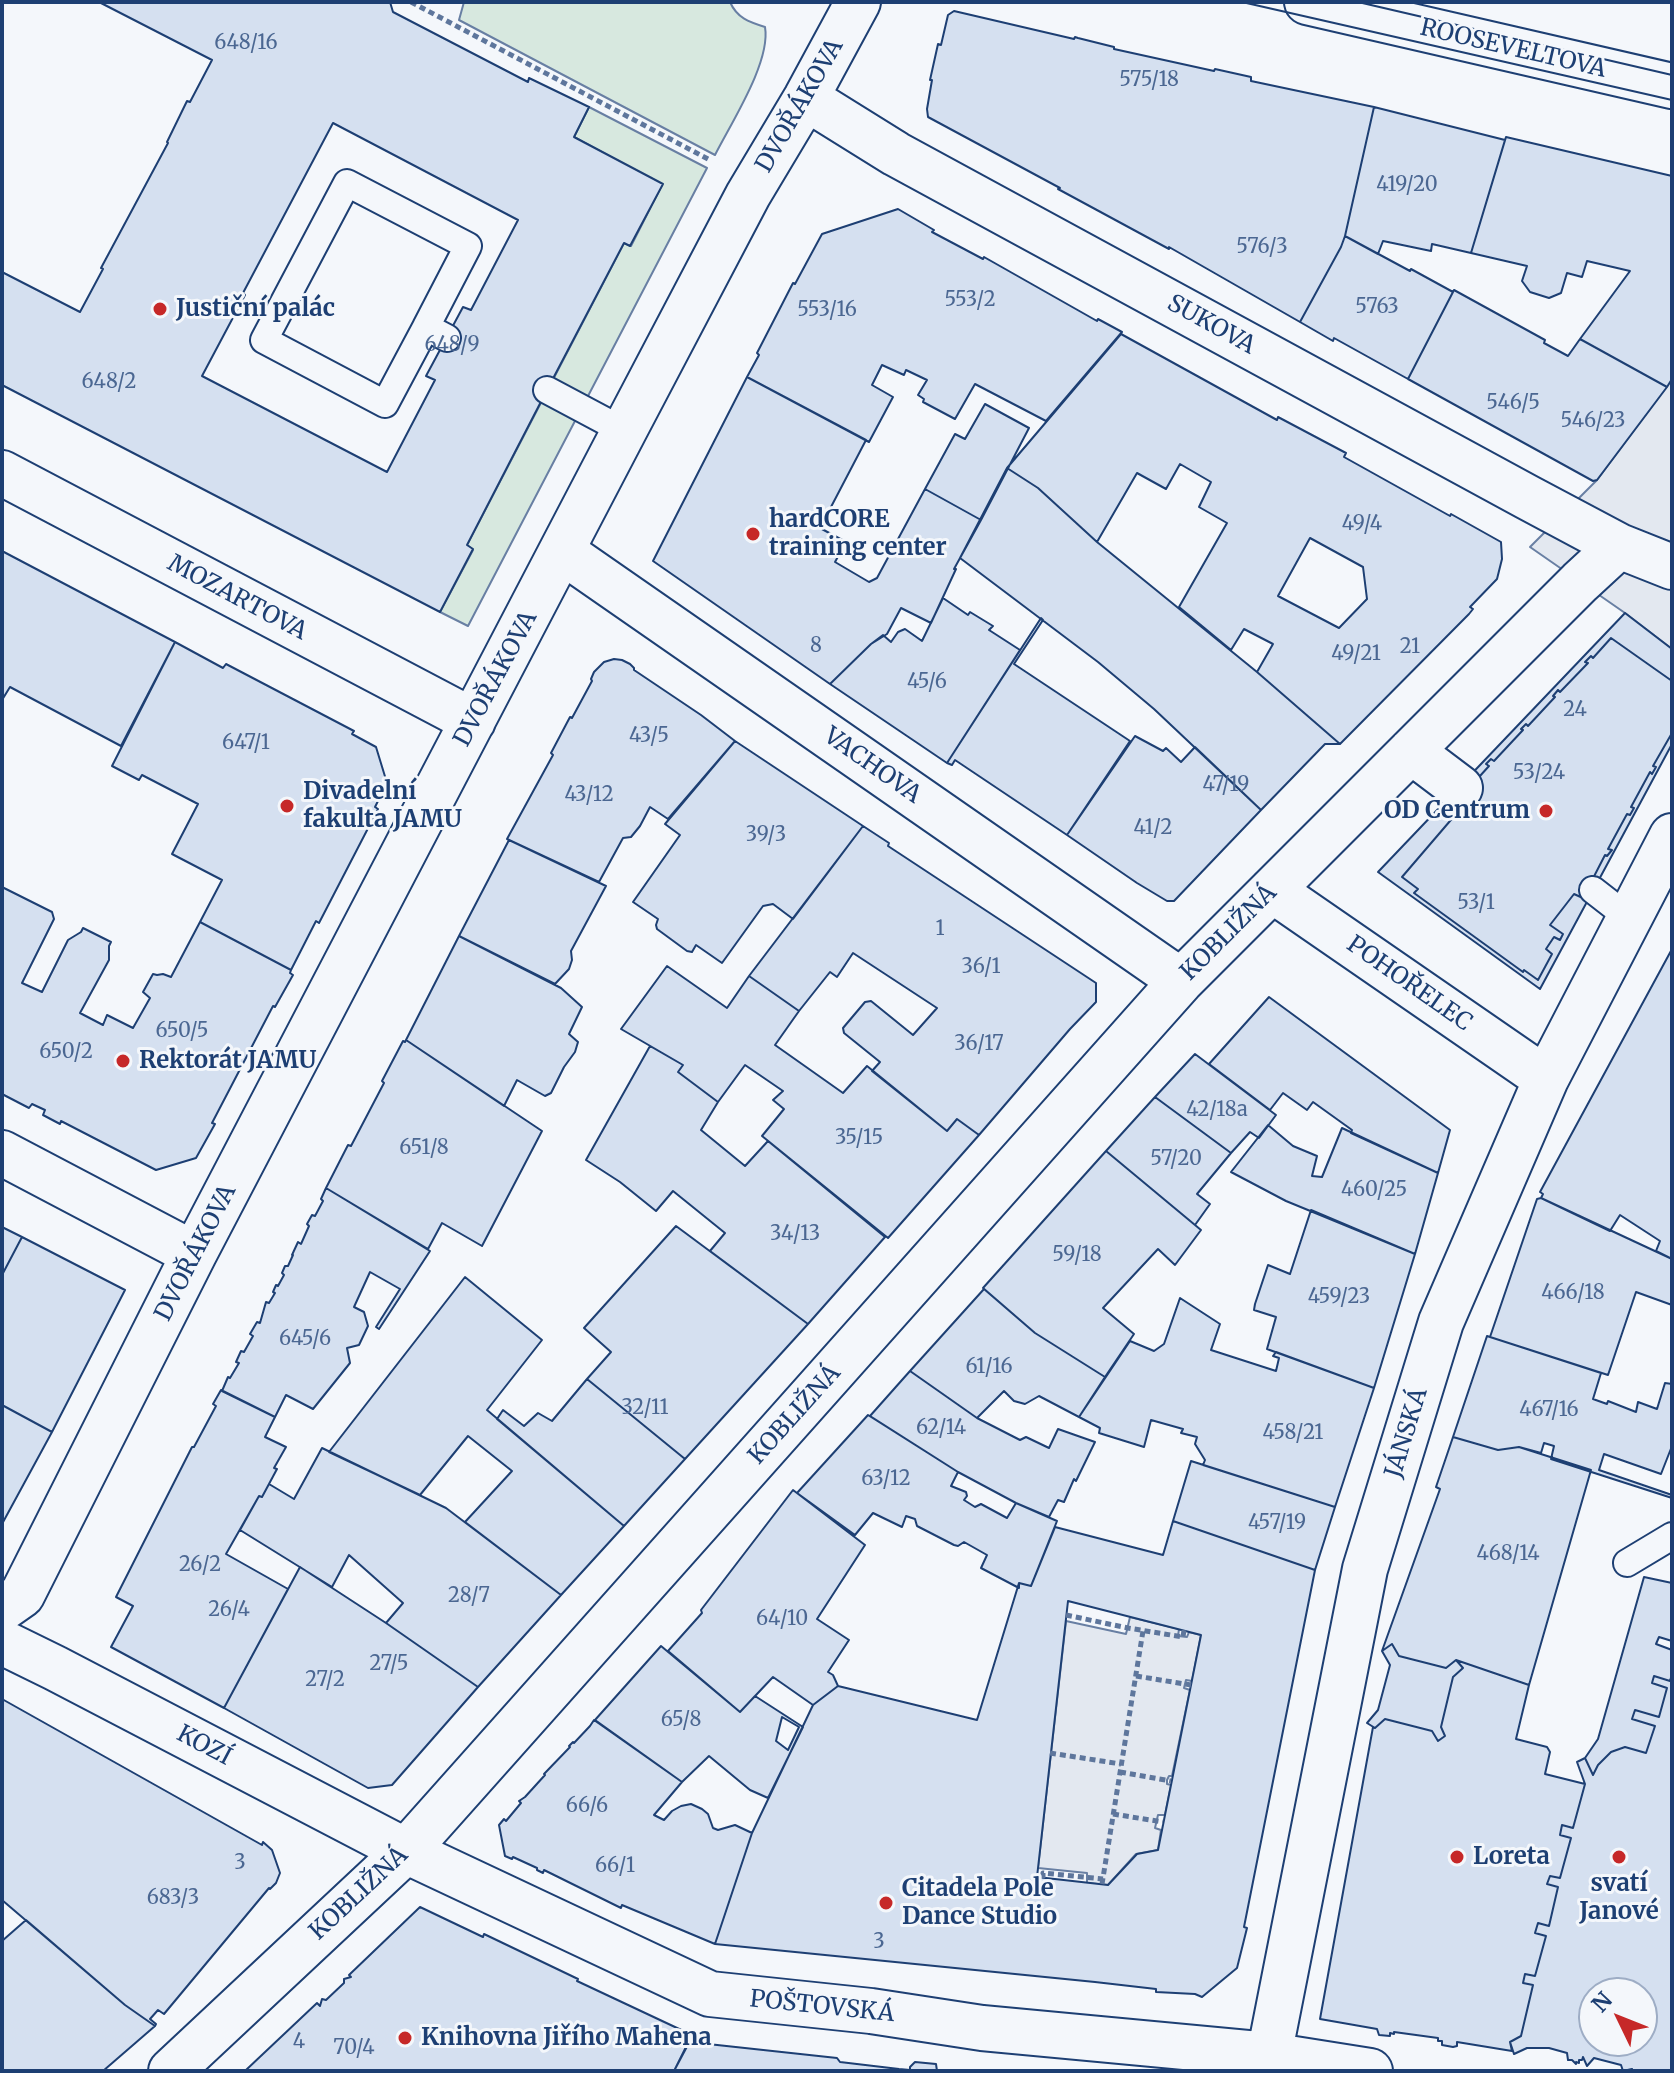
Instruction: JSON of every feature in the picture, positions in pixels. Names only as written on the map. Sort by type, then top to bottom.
[{"type":"street","name":"DVOŘÁKOVA","points":[[2,1609],[22,1595],[194,1254],[624,431],[748,195],[858,2]]},
{"type":"street","name":"ROOSEVELTOVA","points":[[1307,2],[1672,86]]},
{"type":"street","name":"SUKOVA","points":[[806,98],[896,154],[1619,546]]},
{"type":"street","name":"MOZARTOVA","points":[[2,473],[473,721]]},
{"type":"street","points":[[1619,546],[1672,567]]},
{"type":"street","name":"KOBLIŽNÁ","points":[[171,2071],[406,1851],[1181,981],[1619,546]]},
{"type":"street","name":"VACHOVA","points":[[563,552],[1181,981]]},
{"type":"street","points":[[1411,751],[1460,788]]},
{"type":"street","name":"JÁNSKÁ","points":[[1267,2063],[1365,1569],[1441,1322],[1546,1079],[1672,836]]},
{"type":"street","name":"POHOŘELEC","points":[[1272,890],[1546,1079]]},
{"type":"street","points":[[2,1153],[194,1254]]},
{"type":"street","name":"KOZÍ","points":[[2,1642],[406,1851]]},
{"type":"street","name":"POŠTOVSKÁ","points":[[406,1851],[710,1994],[871,2011],[982,2028],[1267,2063],[1370,2071]]},
{"type":"lane","points":[[347,183],[468,246],[436,332],[385,404],[264,340],[347,183]]},
{"type":"lane","points":[[547,390],[624,431]]},
{"type":"lane","points":[[1593,890],[1629,918]]},
{"type":"lane","points":[[1627,1563],[1672,1536]]},
{"type":"path","points":[[411,2],[710,160]]},
{"type":"path","points":[[1066,1615],[1183,1637],[1184,1630]]},
{"type":"path","points":[[1043,1878],[1043,1873],[1103,1881],[1143,1631]]},
{"type":"path","points":[[1136,1676],[1191,1685]]},
{"type":"path","points":[[1050,1753],[1121,1764]]},
{"type":"path","points":[[1120,1772],[1171,1781]]},
{"type":"path","points":[[1113,1814],[1163,1822]]},
{"type":"shaded area","points":[[464,2],[730,2],[744,19],[765,27],[765,41],[756,74],[715,155],[459,20]]},
{"type":"shaded area","points":[[589,107],[707,168],[468,626],[440,612],[473,550],[467,545],[624,243],[631,246],[662,185],[574,137]]},
{"type":"shaded area","points":[[1672,379],[1672,649],[1530,547],[1597,480]]},
{"type":"shaded area","points":[[1130,1617],[1179,1629],[1178,1636],[1187,1637],[1189,1632],[1201,1635],[1192,1681],[1186,1680],[1184,1688],[1190,1690],[1172,1776],[1167,1780],[1167,1784],[1171,1785],[1165,1815],[1158,1815],[1155,1828],[1161,1830],[1158,1850],[1136,1854],[1108,1885],[1087,1883],[1087,1873],[1038,1868],[1066,1621],[1126,1634]]},
{"type":"building","name":"Justiční palác","points":[[99,2],[390,2],[393,12],[528,82],[529,78],[589,107],[574,137],[663,184],[630,246],[624,243],[547,390],[467,545],[473,549],[440,612],[2,385],[2,272],[80,312],[187,101],[190,102],[212,60]],"holes":[[[333,123],[518,220],[471,310],[463,307],[426,376],[435,380],[387,472],[202,376]]]},
{"type":"building","points":[[954,11],[1374,107],[1345,236],[1300,322],[1169,247],[928,117],[930,80],[938,44],[941,45],[948,15]]},
{"type":"building","points":[[1374,107],[1505,140],[1471,253],[1432,244],[1431,251],[1383,241],[1378,254],[1345,236]]},
{"type":"building","points":[[1506,137],[1672,176],[1672,379],[1667,387],[1580,339],[1630,271],[1587,261],[1582,277],[1567,273],[1561,293],[1549,298],[1530,292],[1522,281],[1527,266],[1471,253]]},
{"type":"building","points":[[898,209],[934,230],[932,232],[1122,332],[1046,421],[975,384],[955,419],[923,402],[924,399],[918,395],[927,380],[906,370],[904,375],[882,365],[872,385],[893,397],[869,442],[747,377],[793,283],[822,234]]},
{"type":"building","points":[[1345,236],[1453,292],[1408,379],[1300,322]]},
{"type":"building","points":[[1454,290],[1568,356],[1580,339],[1667,387],[1597,480],[1593,481],[1408,379]]},
{"type":"building","points":[[1121,334],[1277,420],[1278,417],[1346,453],[1344,457],[1501,542],[1502,559],[1497,579],[1470,607],[1473,609],[1469,614],[1340,744],[1257,672],[1273,644],[1244,629],[1231,650],[1179,607],[1227,523],[1199,507],[1211,482],[1180,464],[1166,489],[1137,473],[1097,542],[1038,488],[1007,468]],"holes":[[[1310,538],[1363,567],[1367,599],[1339,628],[1278,596]]]},
{"type":"building","points":[[747,377],[866,440],[820,528],[846,542],[835,562],[869,582],[877,578],[925,489],[981,520],[954,569],[931,623],[901,608],[887,634],[871,644],[830,684],[653,561]]},
{"type":"building","points":[[985,404],[1029,428],[981,520],[925,489],[955,434],[965,439]]},
{"type":"building","points":[[1007,468],[1038,488],[1097,542],[1340,744],[1325,744],[1261,810],[1154,709],[1098,662],[960,558]]},
{"type":"building","points":[[2,551],[175,642],[121,746],[10,687],[2,700]]},
{"type":"building","points":[[943,598],[968,615],[970,612],[993,626],[989,630],[1020,650],[947,763],[830,684],[883,635],[891,642],[898,632],[905,629],[922,641]]},
{"type":"building","points":[[1625,613],[1672,649],[1672,681],[1611,638],[1593,658],[1591,656],[1585,662],[1588,663],[1560,692],[1558,690],[1555,697],[1528,726],[1526,724],[1521,729],[1494,761],[1491,759],[1486,764],[1489,766],[1461,797],[1462,807],[1402,877],[1418,889],[1414,893],[1538,980],[1552,954],[1546,949],[1554,937],[1560,940],[1563,934],[1550,925],[1574,894],[1585,899],[1605,855],[1612,850],[1608,849],[1627,814],[1630,815],[1634,808],[1631,807],[1650,772],[1652,774],[1656,767],[1653,766],[1672,733],[1672,744],[1540,989],[1378,872]]},
{"type":"building","points":[[1041,618],[1043,620],[1014,664],[1130,741],[1067,835],[955,760],[952,765],[947,763]]},
{"type":"building","name":"OD Centrum","points":[[1611,638],[1672,681],[1672,733],[1653,766],[1656,767],[1652,774],[1650,772],[1631,807],[1634,808],[1630,815],[1627,814],[1608,849],[1612,850],[1605,855],[1585,899],[1574,894],[1550,925],[1563,934],[1560,940],[1554,937],[1546,949],[1552,954],[1538,980],[1414,893],[1418,889],[1402,877],[1462,807],[1461,797],[1489,766],[1486,764],[1491,759],[1494,761],[1521,729],[1526,724],[1528,726],[1555,697],[1558,690],[1560,692],[1588,663],[1585,662],[1591,656],[1593,658]]},
{"type":"building","name":"Divadelní fakulta JAMU","points":[[175,642],[223,668],[226,664],[354,731],[352,734],[376,747],[387,783],[375,807],[378,809],[291,970],[200,922],[222,880],[172,854],[198,804],[142,775],[139,780],[112,766]]},
{"type":"building","points":[[614,659],[630,664],[634,670],[735,741],[668,819],[650,807],[631,837],[623,838],[599,882],[507,839],[594,672],[604,662]]},
{"type":"building","points":[[1135,736],[1163,751],[1166,748],[1181,762],[1195,747],[1261,810],[1174,901],[1167,901],[1137,883],[1067,835]]},
{"type":"building","points":[[735,741],[863,826],[793,919],[773,904],[763,906],[722,963],[696,945],[692,952],[687,951],[657,929],[658,919],[633,902],[680,835],[665,824]]},
{"type":"building","points":[[863,826],[889,843],[888,846],[1096,983],[1096,1002],[979,1135],[957,1119],[947,1131],[872,1071],[880,1062],[844,1033],[843,1028],[865,1002],[871,1001],[913,1035],[937,1008],[853,953],[837,977],[830,972],[799,1011],[749,976]]},
{"type":"building","points":[[509,840],[606,886],[571,951],[569,969],[555,984],[459,936]]},
{"type":"building","name":"Rektorát JAMU","points":[[2,887],[52,912],[54,919],[22,983],[42,992],[68,940],[83,928],[111,942],[109,960],[80,1013],[103,1025],[107,1015],[133,1028],[150,998],[143,992],[153,974],[171,977],[200,922],[291,970],[293,975],[273,1006],[196,1158],[156,1170],[61,1121],[60,1124],[43,1115],[45,1110],[32,1104],[29,1108],[2,1094]]},
{"type":"building","points":[[459,936],[561,988],[582,1007],[569,1034],[578,1042],[575,1052],[551,1093],[545,1096],[517,1080],[504,1106],[406,1040]]},
{"type":"building","points":[[1672,949],[1672,1259],[1656,1251],[1660,1241],[1620,1215],[1610,1231],[1541,1198],[1543,1194],[1540,1192]]},
{"type":"building","points":[[667,966],[727,1008],[749,976],[799,1011],[775,1045],[843,1093],[867,1066],[947,1131],[957,1119],[979,1135],[888,1238],[762,1136],[784,1109],[773,1100],[783,1091],[745,1065],[718,1102],[678,1072],[683,1065],[621,1029]]},
{"type":"building","points":[[1269,997],[1450,1130],[1438,1173],[1351,1133],[1352,1130],[1313,1102],[1307,1110],[1283,1093],[1270,1110],[1209,1064]]},
{"type":"building","points":[[406,1040],[542,1131],[482,1246],[442,1223],[428,1249],[326,1188]]},
{"type":"building","points":[[650,1046],[683,1065],[678,1072],[718,1102],[701,1130],[745,1166],[768,1141],[885,1237],[808,1324],[710,1251],[725,1233],[673,1191],[656,1211],[586,1160]]},
{"type":"building","points":[[1195,1054],[1276,1115],[1259,1138],[1250,1132],[1231,1153],[1155,1097]]},
{"type":"building","points":[[1155,1097],[1231,1153],[1197,1194],[1210,1204],[1195,1225],[1106,1151]]},
{"type":"building","points":[[1268,1125],[1293,1146],[1317,1156],[1312,1176],[1322,1177],[1342,1128],[1438,1173],[1415,1254],[1286,1201],[1231,1172]]},
{"type":"building","points":[[1106,1151],[1201,1230],[1175,1265],[1158,1249],[1103,1308],[1134,1334],[1105,1377],[1035,1333],[983,1288]]},
{"type":"building","points":[[326,1188],[430,1251],[379,1329],[376,1327],[400,1289],[370,1272],[354,1307],[364,1312],[368,1326],[359,1345],[347,1348],[350,1363],[313,1409],[286,1395],[275,1417],[222,1391],[239,1363],[236,1362],[241,1351],[244,1352],[253,1336],[250,1334],[257,1322],[260,1323],[266,1302],[269,1303],[275,1293],[285,1266],[288,1266],[298,1242],[301,1244],[309,1226],[307,1224],[323,1201]]},
{"type":"building","points":[[1541,1198],[1672,1259],[1672,1305],[1636,1292],[1608,1375],[1490,1337],[1537,1199]]},
{"type":"building","points":[[1311,1210],[1415,1254],[1374,1388],[1267,1349],[1276,1317],[1254,1310],[1255,1304],[1268,1265],[1290,1274]]},
{"type":"building","points":[[676,1226],[808,1324],[685,1459],[587,1379],[611,1352],[584,1328]]},
{"type":"building","points":[[2,1227],[22,1237],[2,1275]]},
{"type":"building","points":[[22,1237],[125,1290],[52,1432],[2,1405],[2,1275]]},
{"type":"building","points":[[465,1277],[542,1340],[487,1410],[624,1526],[561,1595],[465,1522],[512,1471],[468,1436],[420,1495],[329,1452]]},
{"type":"building","points":[[984,1289],[1035,1333],[1105,1377],[1079,1417],[1039,1396],[1025,1404],[1014,1401],[1004,1391],[977,1418],[910,1371]]},
{"type":"building","points":[[1180,1298],[1220,1324],[1211,1350],[1276,1371],[1279,1358],[1273,1356],[1276,1352],[1374,1388],[1335,1507],[1203,1465],[1205,1460],[1195,1444],[1197,1437],[1181,1433],[1183,1429],[1151,1420],[1144,1447],[1099,1433],[1100,1428],[1079,1417],[1130,1341],[1154,1351],[1164,1344]]},
{"type":"building","points":[[1487,1336],[1601,1373],[1593,1399],[1607,1404],[1608,1401],[1636,1412],[1638,1402],[1657,1409],[1665,1383],[1672,1384],[1672,1446],[1661,1474],[1604,1454],[1599,1470],[1672,1495],[1672,1498],[1551,1459],[1554,1446],[1544,1443],[1541,1453],[1519,1447],[1498,1450],[1453,1437]]},
{"type":"building","points":[[910,1371],[977,1418],[1020,1440],[1026,1437],[1049,1448],[1058,1429],[1095,1442],[1064,1502],[1058,1500],[1049,1517],[1016,1503],[958,1472],[870,1416]]},
{"type":"building","points":[[587,1379],[685,1459],[624,1526],[497,1419],[503,1410],[524,1426],[538,1413],[552,1421]]},
{"type":"building","points":[[221,1390],[275,1417],[265,1437],[286,1447],[262,1497],[259,1496],[226,1554],[288,1589],[224,1708],[111,1647],[133,1606],[116,1597],[216,1406],[213,1404]]},
{"type":"building","points":[[2,1405],[52,1432],[2,1524]]},
{"type":"building","points":[[868,1415],[958,1472],[951,1486],[966,1492],[964,1500],[975,1507],[981,1504],[1007,1518],[1016,1503],[1057,1521],[1031,1586],[1019,1583],[1019,1588],[981,1568],[987,1555],[964,1542],[954,1545],[917,1526],[915,1519],[906,1516],[902,1527],[873,1513],[855,1535],[797,1493]]},
{"type":"building","points":[[1453,1437],[1498,1450],[1519,1447],[1591,1470],[1529,1685],[1456,1660],[1446,1668],[1399,1656],[1392,1644],[1382,1651],[1440,1489],[1436,1487]]},
{"type":"building","points":[[322,1448],[446,1508],[561,1595],[478,1687],[386,1623],[403,1603],[349,1555],[332,1587],[240,1530],[269,1484],[294,1499]]},
{"type":"building","points":[[1191,1461],[1335,1507],[1315,1570],[1173,1521]]},
{"type":"building","points":[[793,1490],[865,1545],[817,1619],[849,1640],[828,1672],[838,1686],[813,1705],[773,1677],[740,1712],[668,1651],[702,1613],[701,1610]]},
{"type":"building","points":[[1173,1521],[1315,1570],[1237,1968],[1202,1997],[1095,1982],[715,1944],[752,1833],[813,1705],[838,1686],[977,1720],[1019,1583],[1031,1586],[1055,1527],[1163,1555]],"holes":[[[1068,1601],[1201,1635],[1158,1850],[1137,1854],[1108,1885],[1037,1877]]]},
{"type":"building","points":[[300,1567],[478,1687],[392,1785],[368,1788],[224,1708]]},
{"type":"building","points":[[1644,1577],[1672,1583],[1672,1641],[1659,1637],[1656,1644],[1672,1650],[1672,1674],[1670,1681],[1654,1676],[1652,1683],[1667,1688],[1659,1717],[1635,1710],[1632,1719],[1655,1726],[1646,1753],[1625,1747],[1611,1752],[1593,1775],[1585,1758],[1598,1739]]},
{"type":"building","points":[[1392,1644],[1399,1656],[1446,1668],[1456,1660],[1463,1668],[1453,1677],[1441,1727],[1445,1736],[1438,1741],[1432,1731],[1385,1719],[1375,1728],[1367,1723],[1378,1710],[1390,1665],[1382,1651]]},
{"type":"building","points":[[661,1646],[740,1712],[755,1696],[803,1727],[768,1798],[750,1790],[709,1756],[682,1782],[595,1720]],"holes":[[[782,1717],[799,1727],[788,1750],[776,1741]]]},
{"type":"building","name":"Loreta","points":[[1456,1660],[1529,1685],[1516,1739],[1547,1747],[1550,1752],[1545,1774],[1585,1784],[1573,1828],[1562,1825],[1560,1835],[1571,1838],[1560,1878],[1550,1876],[1547,1884],[1558,1887],[1549,1926],[1538,1923],[1535,1933],[1546,1936],[1535,1976],[1525,1974],[1523,1983],[1533,1985],[1521,2036],[1510,2042],[1512,2051],[1457,2042],[1457,2046],[1453,2047],[1442,2045],[1438,2038],[1394,2032],[1390,2036],[1379,2035],[1377,2029],[1320,2019],[1373,1727],[1385,1719],[1432,1731],[1438,1741],[1445,1736],[1441,1727],[1453,1677],[1463,1668]]},
{"type":"building","name":"svatí Janové","points":[[1672,1674],[1672,2071],[1623,2071],[1621,2065],[1594,2058],[1587,2066],[1583,2057],[1576,2064],[1568,2060],[1567,2053],[1549,2048],[1527,2048],[1514,2054],[1510,2042],[1521,2036],[1533,1985],[1523,1983],[1525,1974],[1535,1976],[1546,1936],[1535,1933],[1538,1923],[1549,1926],[1558,1887],[1547,1884],[1550,1876],[1560,1878],[1571,1838],[1560,1835],[1562,1825],[1573,1828],[1585,1784],[1577,1762],[1585,1758],[1593,1775],[1611,1752],[1625,1747],[1646,1753],[1655,1726],[1632,1719],[1635,1710],[1659,1717],[1667,1688],[1652,1683],[1654,1676],[1670,1681]]},
{"type":"building","points":[[2,1699],[262,1845],[263,1842],[272,1850],[280,1873],[276,1883],[164,2014],[158,2010],[150,2019],[155,2026],[125,2005],[2,1900]]},
{"type":"building","points":[[594,1720],[682,1782],[654,1815],[664,1820],[672,1811],[691,1804],[708,1814],[713,1828],[718,1830],[735,1825],[752,1833],[715,1944],[622,1905],[621,1908],[544,1870],[543,1873],[505,1856],[499,1825],[504,1819],[506,1821],[521,1803],[519,1801]]},
{"type":"building","points":[[420,1907],[483,1937],[484,1934],[692,2035],[674,2071],[246,2070],[317,2003],[320,2006],[322,1999],[326,2000],[344,1983],[344,1979],[351,1977],[349,1975]]},
{"type":"building","points":[[26,1920],[125,2005],[155,2026],[103,2071],[2,2071],[2,1941]]},
{"type":"building","points":[[691,2039],[708,2044],[837,2058],[840,2062],[899,2069],[910,2070],[915,2062],[936,2064],[937,2071],[674,2071]]},
{"type":"tram line","points":[[1242,2],[1672,100]]},
{"type":"tram line","points":[[1358,2],[1672,75]]},
{"type":"place","name":"Justiční palác","points":[[160,309]]},
{"type":"place","name":"hardCORE training center","points":[[753,534]]},
{"type":"place","name":"Divadelní fakulta JAMU","points":[[287,806]]},
{"type":"place","name":"OD Centrum","points":[[1546,811]]},
{"type":"place","name":"Rektorát JAMU","points":[[123,1061]]},
{"type":"place","name":"Loreta","points":[[1457,1857]]},
{"type":"place","name":"svatí Janové","points":[[1619,1857]]},
{"type":"place","name":"Citadela Pole Dance Studio","points":[[886,1903]]},
{"type":"place","name":"Knihovna Jiřího Mahena","points":[[405,2038]]}]
